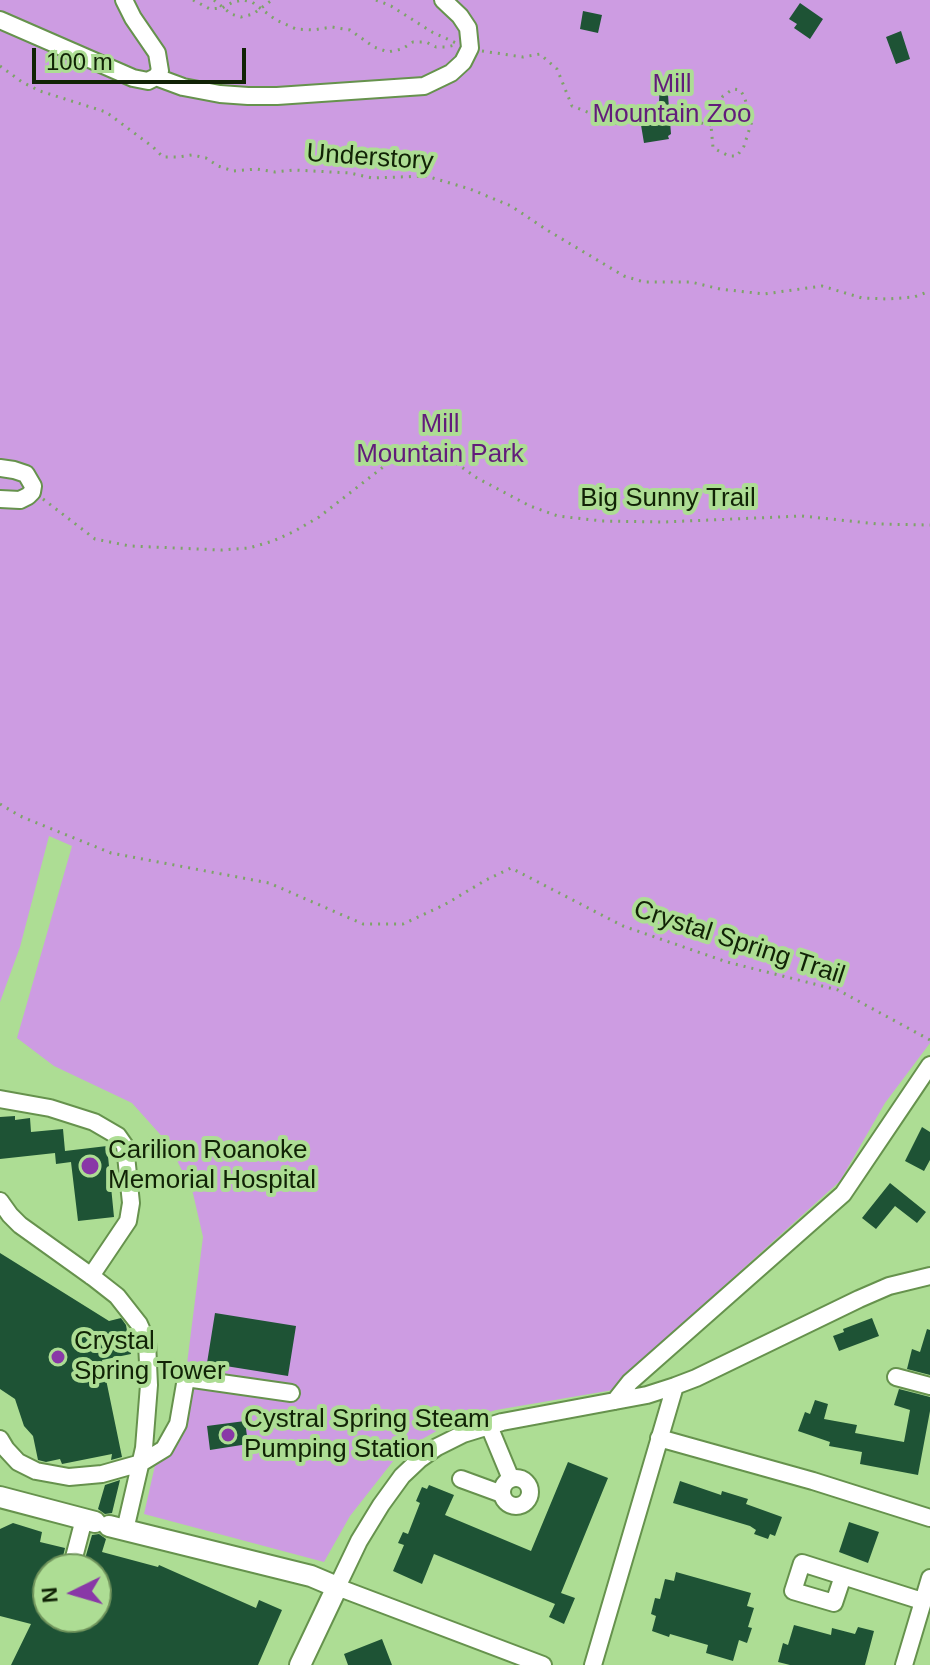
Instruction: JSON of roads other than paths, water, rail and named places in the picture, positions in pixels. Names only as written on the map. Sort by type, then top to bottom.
[{"type":"main road","points":[[0,1497],[311,1576],[337,1587],[300,1665]]},
{"type":"street","points":[[0,20],[133,78],[148,81],[160,71],[157,53],[124,0]]},
{"type":"street","points":[[156,77],[183,87],[248,96],[424,86],[451,73],[463,62],[470,48],[468,28],[443,0]]},
{"type":"street","points":[[0,468],[26,474],[33,486],[32,492],[20,500],[0,499]]},
{"type":"street","points":[[615,1401],[630,1382],[843,1194],[930,1065]]},
{"type":"street","points":[[0,1099],[50,1108],[94,1122],[118,1136],[125,1146],[131,1203],[128,1221],[91,1276]]},
{"type":"street","points":[[0,1201],[20,1225],[117,1296],[139,1324],[147,1342],[148,1416],[141,1463],[82,1553]]},
{"type":"street","points":[[543,1665],[337,1587],[359,1541],[402,1476],[437,1447],[463,1434],[489,1426],[647,1395],[675,1386],[889,1286],[930,1276]]},
{"type":"street","points":[[896,1377],[930,1386]]},
{"type":"street","points":[[2,1446],[18,1462],[36,1471],[69,1477],[102,1474],[141,1463],[164,1449],[178,1424],[186,1378],[291,1393]]},
{"type":"street","points":[[593,1665],[675,1386]]},
{"type":"street","points":[[489,1426],[511,1479]]},
{"type":"street","points":[[659,1438],[930,1518]]},
{"type":"street","points":[[461,1479],[502,1494]]},
{"type":"street","points":[[511,1479],[526,1483],[530,1491],[528,1500],[521,1506],[512,1506],[504,1501],[502,1494],[505,1483],[511,1479]]},
{"type":"street","points":[[843,1576],[922,1601]]},
{"type":"street","points":[[904,1665],[930,1578]]},
{"type":"place","name":"Carilion Roanoke Memorial Hospital","points":[[90,1166]]},
{"type":"place","name":"Crystal Spring Tower","points":[[58,1357]]},
{"type":"place","name":"Cystral Spring Steam Pumping Station","points":[[228,1435]]},
{"type":"park label","name":"Mill Mountain Zoo","points":[[672,100]]},
{"type":"park label","name":"Mill Mountain Park","points":[[440,440]]}]
